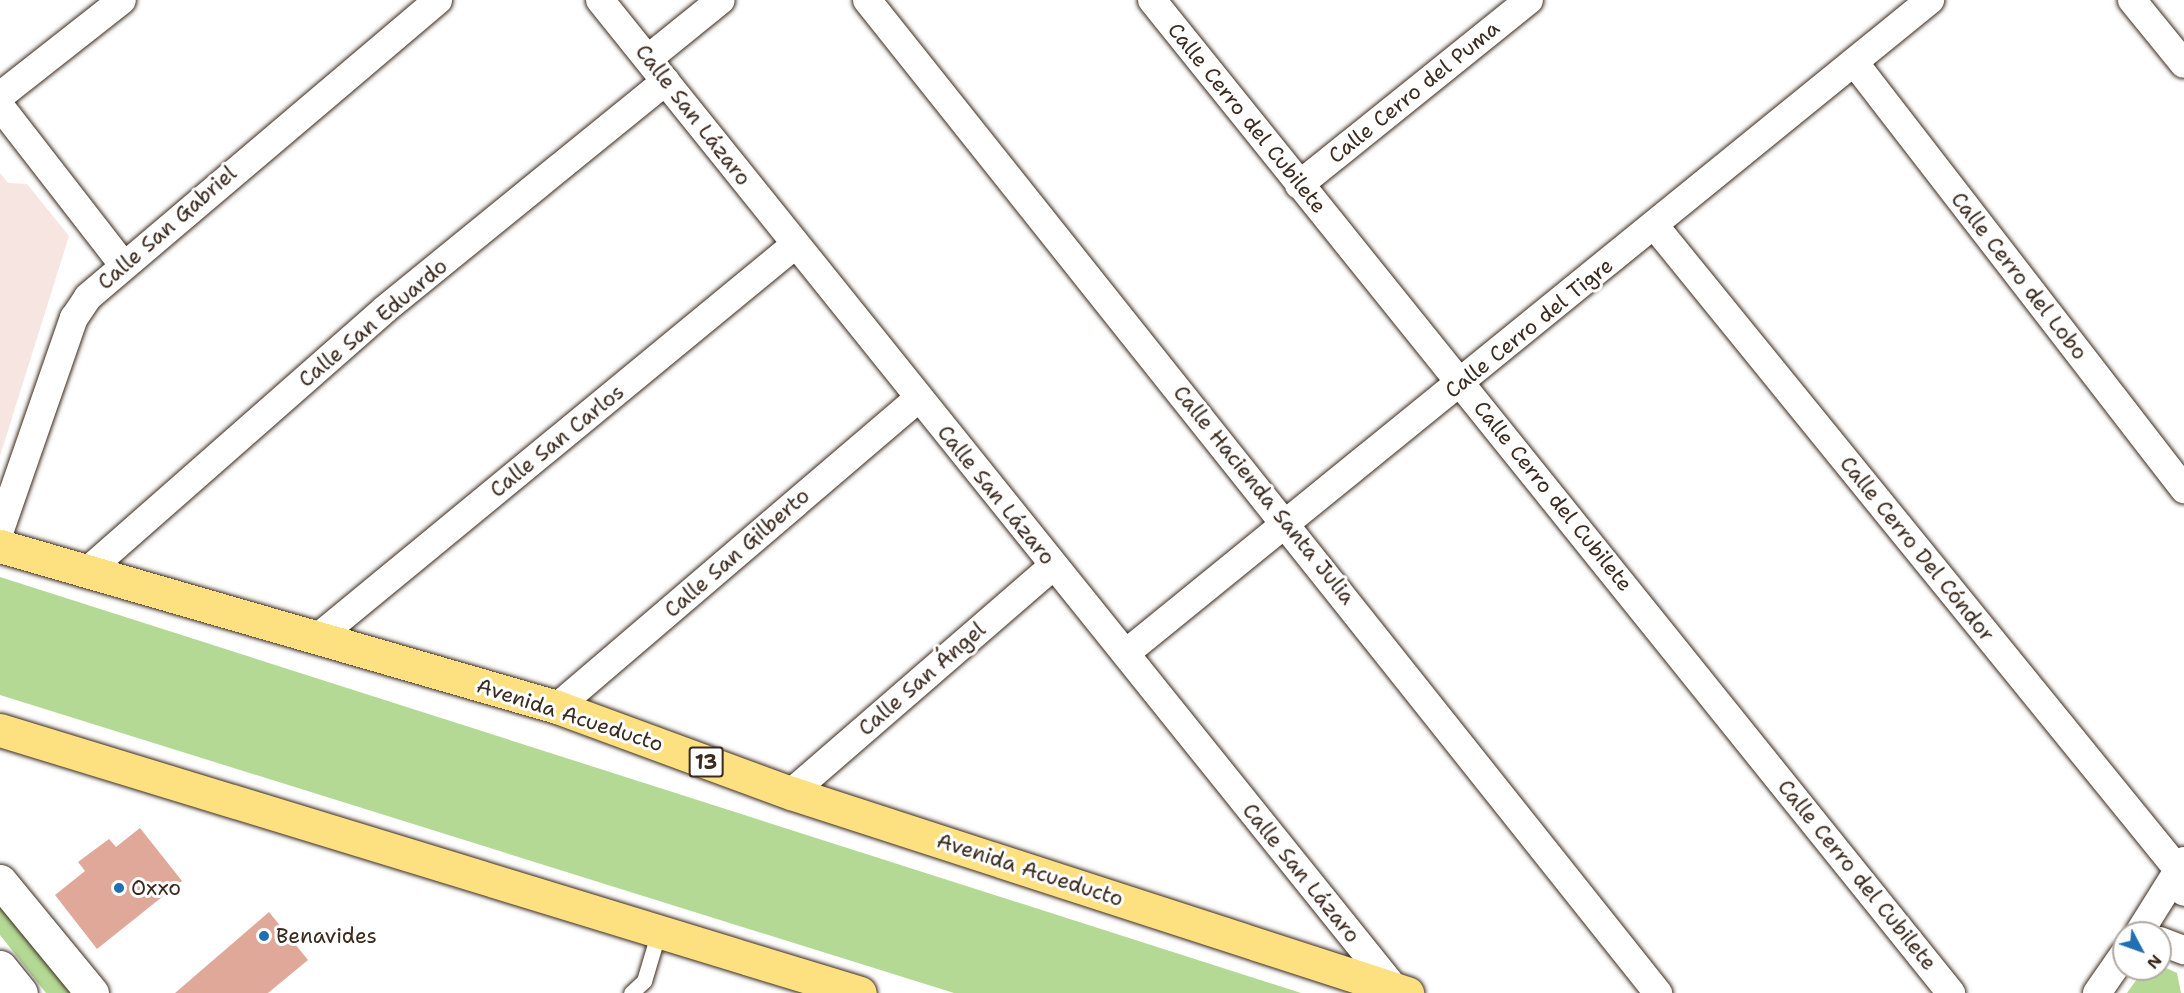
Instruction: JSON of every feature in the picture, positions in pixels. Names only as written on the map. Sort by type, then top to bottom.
[{"type":"main road","name":"Avenida Acueducto","points":[[0,546],[85,573],[557,707],[791,793],[1400,991]]},
{"type":"main road","points":[[0,730],[660,931],[848,991]]},
{"type":"street","points":[[0,96],[122,0]]},
{"type":"street","name":"Calle San Gabriel","points":[[0,530],[74,318],[122,263],[438,0]]},
{"type":"street","name":"Calle San Lázaro","points":[[600,0],[649,58],[917,399],[1400,991]]},
{"type":"street","points":[[649,58],[721,0]]},
{"type":"street","name":"Calle Hacienda Santa Julia","points":[[867,0],[1289,525],[1658,993]]},
{"type":"street","name":"Calle Cerro del Cubilete","points":[[1152,0],[1952,993]]},
{"type":"street","name":"Calle Cerro del Puma","points":[[1299,184],[1529,0]]},
{"type":"street","name":"Calle Cerro del Tigre","points":[[1126,653],[1289,525],[1930,0]]},
{"type":"street","points":[[2132,0],[2184,64]]},
{"type":"street","name":"Calle Cerro del Lobo","points":[[1854,62],[2184,489]]},
{"type":"street","name":"Calle San Eduardo","points":[[85,573],[384,310],[666,81]]},
{"type":"street","points":[[0,106],[122,263]]},
{"type":"street","name":"Calle Cerro Del Cóndor","points":[[1654,225],[2183,875]]},
{"type":"street","name":"Calle San Carlos","points":[[317,638],[796,244]]},
{"type":"street","name":"Calle San Gilberto","points":[[557,707],[917,399]]},
{"type":"street","name":"Calle San Ángel","points":[[791,793],[1053,566]]},
{"type":"street","points":[[2148,921],[2183,875]]},
{"type":"street","points":[[0,880],[92,993]]},
{"type":"street","points":[[0,967],[21,993]]},
{"type":"street","points":[[2097,993],[2112,971]]},
{"type":"lane","points":[[631,993],[644,981],[660,931]]},
{"type":"shaded area","points":[[0,173],[8,183],[27,184],[69,236],[0,456]]},
{"type":"green space","points":[[0,577],[1301,993],[954,993],[0,695]]},
{"type":"green space","points":[[0,903],[72,993],[46,993],[0,935]]},
{"type":"green space","points":[[2172,971],[2177,973],[2181,993],[2127,993],[2136,981],[2172,981]]},
{"type":"building","name":"Oxxo","points":[[140,828],[182,881],[97,949],[55,895],[85,871],[78,862],[109,839],[116,847]]},
{"type":"building","name":"Benavides","points":[[269,912],[308,960],[268,993],[175,993]]},
{"type":"place","name":"Oxxo","points":[[119,888]]},
{"type":"place","name":"Benavides","points":[[264,936]]}]
